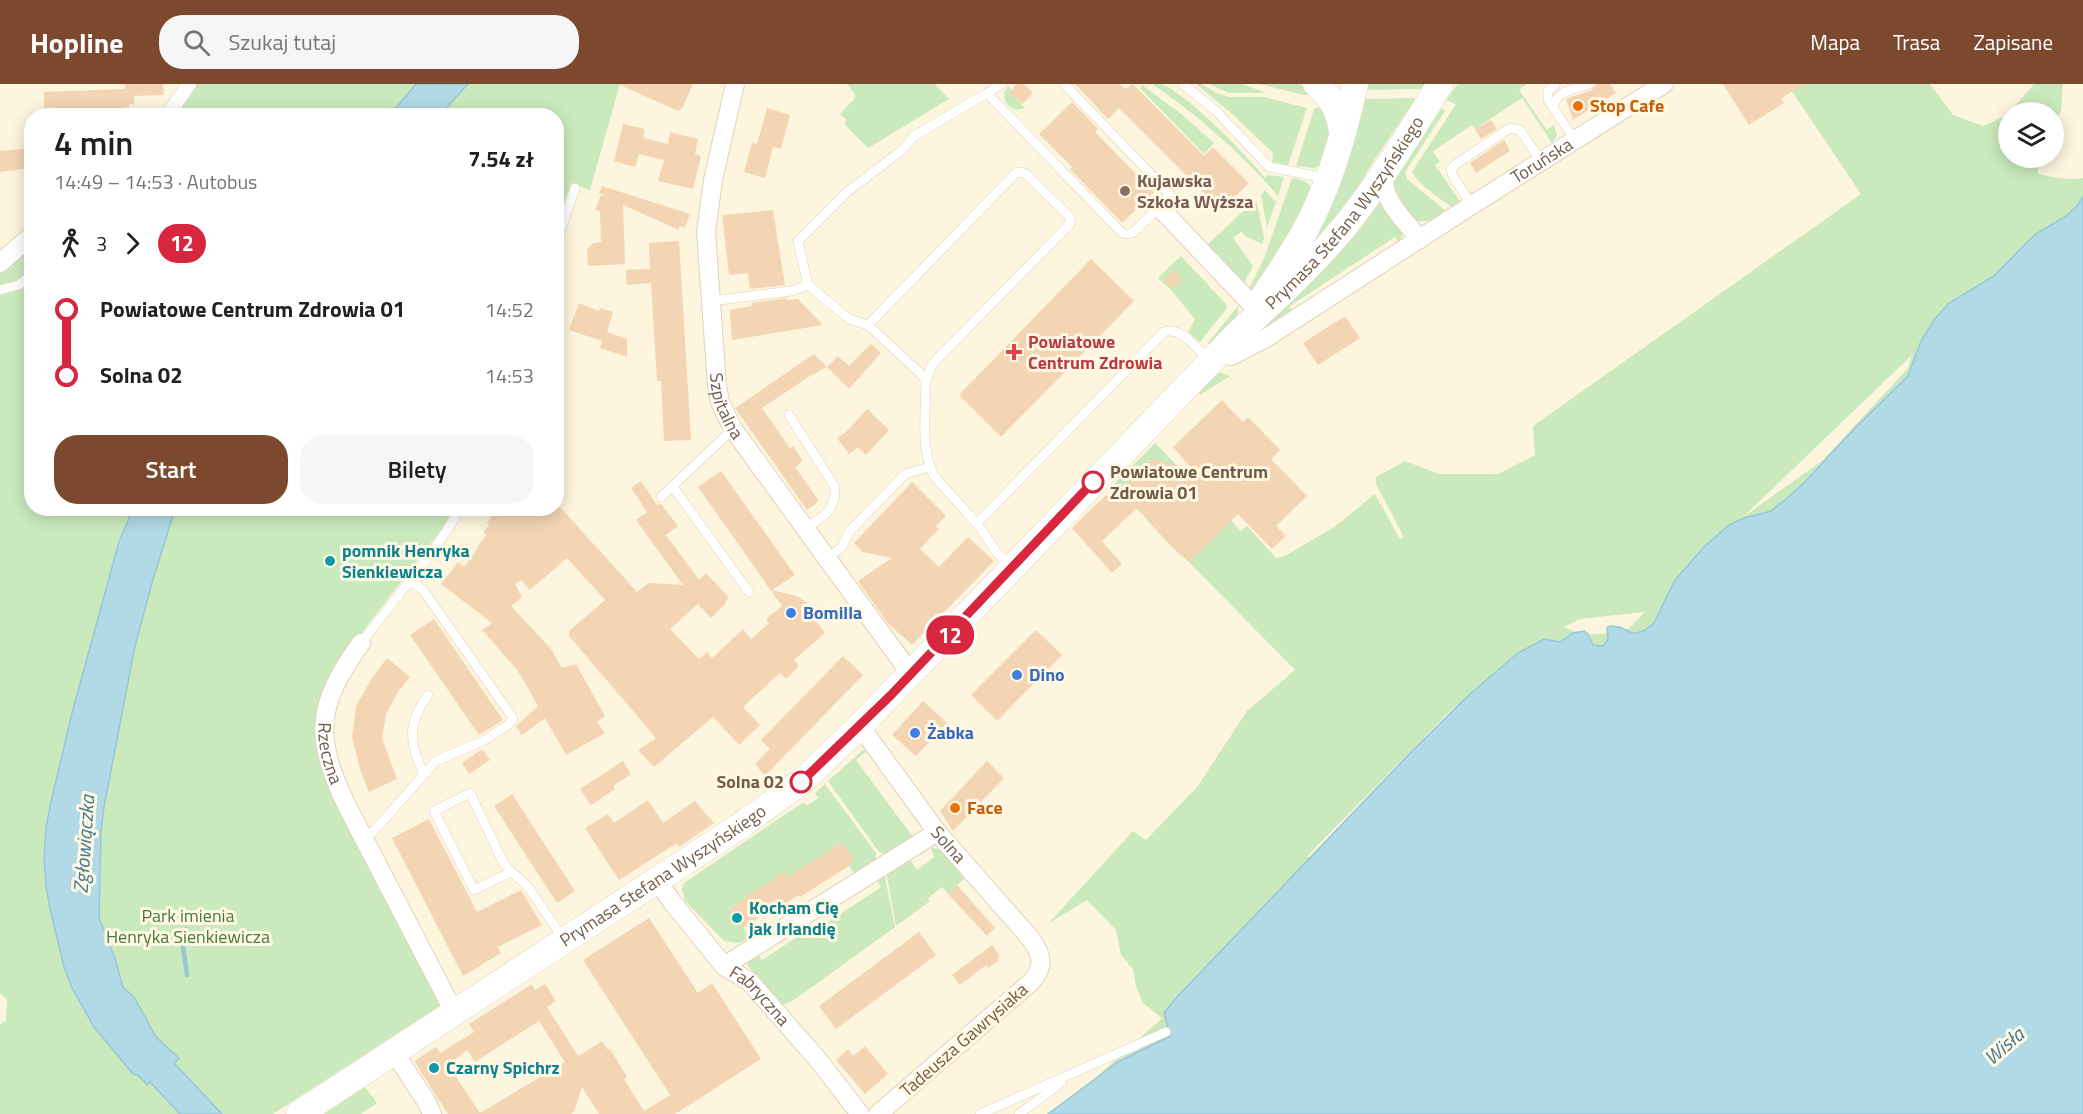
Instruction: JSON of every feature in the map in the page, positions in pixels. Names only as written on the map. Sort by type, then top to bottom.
[{"type":"main road","points":[[1316,84],[1334,104],[1340,117],[1342,132]]},
{"type":"main road","name":"Prymasa Stefana Wyszyńskiego","points":[[1258,311],[1304,233],[1328,178],[1355,84]]},
{"type":"main road","name":"Prymasa Stefana Wyszyńskiego","points":[[299,1114],[781,798],[820,766],[1258,311],[1335,238],[1365,199],[1440,84]]},
{"type":"street","points":[[172,108],[189,84]]},
{"type":"street","name":"Szpitalna","points":[[735,84],[713,180],[706,232],[720,402],[733,429],[911,674]]},
{"type":"street","name":"Toruńska","points":[[1224,348],[1231,356],[1266,338],[1664,84]]},
{"type":"street","points":[[1386,168],[1384,181],[1386,192],[1419,239]]},
{"type":"street","points":[[1159,207],[1258,311]]},
{"type":"street","points":[[0,263],[24,248]]},
{"type":"street","name":"Rzeczna","points":[[361,643],[341,670],[326,714],[324,736],[332,775],[454,1012]]},
{"type":"street","name":"Solna","points":[[860,726],[937,832],[1031,939],[1042,960]]},
{"type":"street","points":[[724,966],[937,832]]},
{"type":"street","name":"Fabryczna","points":[[657,880],[724,966],[750,982],[819,1061],[860,1114]]},
{"type":"street","name":"Tadeusza Gawrysiaka","points":[[878,1114],[1030,983],[1038,974],[1042,960]]},
{"type":"street","points":[[394,1052],[432,1114]]},
{"type":"lane","points":[[926,381],[868,325],[849,319],[808,285],[798,241],[847,192],[901,151],[914,136],[1002,84]]},
{"type":"lane","points":[[987,93],[1123,234],[1134,232],[1168,196],[1167,189],[1064,84]]},
{"type":"lane","points":[[1183,84],[1216,111],[1269,167],[1328,178]]},
{"type":"lane","points":[[1555,84],[1548,91],[1547,97],[1575,140]]},
{"type":"lane","points":[[1553,108],[1554,102],[1560,95],[1588,84]]},
{"type":"lane","points":[[1472,205],[1451,170],[1456,164],[1510,128],[1520,130],[1541,161]]},
{"type":"lane","points":[[868,325],[1017,172],[1025,173],[1070,218],[1070,224],[938,359],[931,367],[926,381],[926,447],[929,466],[934,476],[977,523],[998,554],[1013,568]]},
{"type":"lane","points":[[564,220],[575,188]]},
{"type":"lane","points":[[0,290],[19,285],[24,281]]},
{"type":"lane","points":[[711,301],[791,291],[808,285]]},
{"type":"lane","points":[[977,523],[1164,332],[1171,330],[1224,348]]},
{"type":"lane","points":[[789,415],[835,487],[829,512],[805,528]]},
{"type":"lane","points":[[661,497],[733,429]]},
{"type":"lane","points":[[826,559],[842,547],[849,532],[905,474],[929,466]]},
{"type":"lane","points":[[672,487],[749,592]]},
{"type":"lane","name":"Rzeczna","points":[[361,643],[432,553],[456,516]]},
{"type":"lane","points":[[363,837],[373,832],[439,758],[485,740],[509,724],[513,718],[423,590],[410,581]]},
{"type":"lane","points":[[424,774],[414,751],[412,731],[417,712],[428,695]]},
{"type":"lane","points":[[511,872],[474,891],[434,811],[470,794],[503,862],[528,887],[565,940]]},
{"type":"lane","points":[[980,1114],[1166,1032]]},
{"type":"lane","points":[[1019,1114],[1077,1072]]},
{"type":"green space","points":[[195,84],[620,84],[590,190],[571,183],[564,204],[564,108],[177,108]]},
{"type":"green space","points":[[847,84],[935,84],[949,99],[868,148],[845,125],[846,119],[840,114],[854,99],[855,94]]},
{"type":"green space","points":[[1152,84],[1161,84],[1184,98],[1231,141],[1265,178],[1268,175],[1284,177],[1278,196],[1219,136],[1186,108]]},
{"type":"green space","points":[[1196,84],[1202,84],[1216,93],[1229,97],[1264,97],[1307,108],[1288,165],[1272,162],[1273,153],[1230,112]]},
{"type":"green space","points":[[1209,84],[1242,84],[1266,93],[1229,93]]},
{"type":"green space","points":[[1260,84],[1300,84],[1304,86],[1309,95],[1303,95]]},
{"type":"green space","points":[[1365,84],[1425,84],[1421,89],[1364,90]]},
{"type":"green space","points":[[1458,84],[1527,84],[1519,90],[1547,130],[1554,125],[1557,135],[1552,143],[1522,98],[1475,129],[1472,125],[1433,151],[1440,162],[1435,165],[1461,203],[1453,208],[1425,187],[1412,172],[1456,104],[1446,100]]},
{"type":"green space","points":[[1787,84],[1930,84],[1953,115],[1983,126],[1998,119],[1998,168],[2038,168],[2038,174],[2067,179],[2083,178],[2083,1114],[1091,1082],[1162,1018],[1143,1003],[1136,987],[1133,969],[1121,955],[1116,930],[1087,900],[1048,924],[1133,831],[1146,840],[1197,787],[1247,711],[1295,670],[1171,546],[1114,484],[1155,443],[1241,531],[1247,526],[1276,558],[1285,556],[1334,527],[1375,494],[1400,539],[1404,537],[1376,484],[1376,477],[1405,461],[1439,474],[1498,474],[1535,455],[1533,426],[1861,194]],"holes":[[[1912,355],[1908,368],[1823,460],[1742,518]],[[1645,612],[1625,632],[1583,635],[1564,627],[1580,619]],[[1458,703],[1323,857],[1307,857],[1316,847]],[[1281,886],[1284,892],[1226,948]]]},
{"type":"green space","points":[[2034,84],[2063,84],[2062,102],[2019,102]]},
{"type":"green space","points":[[1142,85],[1180,113],[1214,143],[1204,154],[1140,88]]},
{"type":"green space","points":[[1009,86],[1010,92],[1025,108],[1013,109],[1007,104],[1004,92]]},
{"type":"green space","points":[[1416,98],[1367,171],[1357,193],[1306,255],[1319,231],[1362,99]]},
{"type":"green space","points":[[1325,104],[1330,136],[1321,165],[1314,168],[1296,166],[1314,109]]},
{"type":"green space","points":[[1442,108],[1445,111],[1405,172],[1407,179],[1446,211],[1430,220],[1418,221],[1413,219],[1394,195],[1392,183]]},
{"type":"green space","points":[[1292,178],[1307,182],[1311,187],[1312,195],[1255,289],[1249,289],[1265,256]]},
{"type":"green space","points":[[1265,190],[1276,202],[1267,228],[1261,195]]},
{"type":"green space","points":[[1381,200],[1404,229],[1399,242],[1395,237],[1290,306],[1294,314],[1258,336],[1255,331]]},
{"type":"green space","points":[[1254,201],[1257,203],[1264,238],[1262,244],[1241,232],[1233,238],[1253,266],[1242,287],[1205,247]]},
{"type":"green space","name":"Park imienia Henryka Sienkiewicza","points":[[24,250],[24,516],[449,516],[442,529],[343,657],[319,734],[441,1005],[273,1114],[0,1114],[0,1025],[6,1020],[7,999],[0,994],[0,272]]},
{"type":"green space","points":[[1181,256],[1226,304],[1227,308],[1200,342],[1188,332],[1195,319],[1158,278]]},
{"type":"green space","points":[[1239,305],[1237,316],[1212,343],[1207,344]]},
{"type":"green space","points":[[1219,372],[1230,376],[1200,395],[1196,390]]},
{"type":"green space","points":[[864,749],[867,751],[856,760],[913,837],[886,855],[879,852],[828,781]]},
{"type":"green space","points":[[825,784],[876,853],[875,861],[854,874],[849,866],[854,861],[842,842],[788,877],[784,873],[730,908],[750,938],[739,943],[724,941],[685,901],[682,889],[684,883],[802,803],[808,805],[818,798],[815,793]]},
{"type":"green space","points":[[931,848],[942,849],[964,879],[948,894],[942,887],[928,898],[930,901],[896,926],[886,871],[908,857],[917,870],[934,857]]},
{"type":"green space","points":[[884,872],[895,927],[794,1000],[782,1005],[747,965],[755,951],[762,960],[809,929],[831,920],[881,887],[875,877]]},
{"type":"green space","points":[[365,1087],[377,1103],[361,1114],[324,1114]]},
{"type":"water","points":[[416,84],[468,84],[446,108],[396,108]]},
{"type":"water","name":"Wisła","points":[[2083,197],[2083,1114],[1048,1114],[1118,1062],[1170,1036],[1164,1013],[1177,997],[1412,751],[1470,694],[1518,653],[1544,639],[1560,642],[1573,633],[1584,631],[1593,645],[1603,646],[1608,639],[1607,628],[1611,626],[1637,633],[1654,623],[1675,580],[1704,547],[1729,525],[1744,518],[1771,511],[1786,499],[1908,376],[1921,341],[1934,320],[1949,303],[1994,276],[2034,235],[2066,216]]},
{"type":"water","name":"Zgłowiączka","points":[[130,516],[173,516],[135,646],[104,807],[101,831],[99,917],[123,987],[134,997],[156,1037],[179,1058],[174,1063],[222,1114],[180,1114],[150,1082],[147,1085],[139,1076],[133,1074],[94,1027],[72,988],[64,967],[50,909],[44,859],[46,827],[72,713],[119,542]]},
{"type":"building","points":[[125,84],[163,84],[164,95],[134,96],[134,104],[129,104],[126,108],[44,108],[44,92],[125,89]]},
{"type":"building","points":[[618,84],[693,84],[683,107],[678,111]]},
{"type":"building","points":[[1017,84],[1024,84],[1033,93],[1022,104],[1009,92]]},
{"type":"building","points":[[1075,84],[1120,84],[1125,89],[1133,84],[1204,156],[1213,147],[1249,183],[1221,210],[1119,108],[1108,119]]},
{"type":"building","points":[[1596,84],[1610,84],[1616,93],[1573,120],[1566,99],[1592,90]]},
{"type":"building","points":[[1723,84],[1803,84],[1781,99],[1784,103],[1749,125]]},
{"type":"building","points":[[1072,102],[1098,129],[1095,132],[1154,192],[1122,223],[1039,134]]},
{"type":"building","points":[[767,108],[790,115],[781,149],[773,147],[765,178],[744,172],[752,143],[757,144]]},
{"type":"building","points":[[1491,120],[1497,129],[1481,139],[1475,129]]},
{"type":"building","points":[[623,124],[645,129],[643,138],[668,144],[670,132],[698,139],[695,154],[701,156],[693,189],[658,181],[664,160],[639,154],[635,167],[614,161]]},
{"type":"building","points":[[1504,140],[1510,151],[1476,173],[1470,163]]},
{"type":"building","points":[[24,149],[24,169],[0,172],[0,151]]},
{"type":"building","points":[[602,186],[690,214],[685,228],[679,226],[679,230],[623,205],[625,264],[588,266],[587,249],[593,243],[601,242],[600,212],[595,210],[601,195],[607,197],[599,193]]},
{"type":"building","points":[[773,210],[785,285],[750,289],[748,273],[729,275],[722,215]]},
{"type":"building","points":[[679,241],[691,440],[664,441],[661,381],[657,381],[651,283],[627,285],[626,270],[650,269],[649,243]]},
{"type":"building","points":[[1091,259],[1134,301],[1001,437],[959,395]]},
{"type":"building","points":[[1174,270],[1183,280],[1172,289],[1163,279]]},
{"type":"building","points":[[787,298],[787,300],[798,299],[823,325],[732,340],[730,310],[752,306],[751,303]]},
{"type":"building","points":[[579,303],[599,311],[600,308],[613,312],[607,332],[627,339],[627,357],[600,348],[602,341],[569,330]]},
{"type":"building","points":[[1345,316],[1360,338],[1318,365],[1303,343]]},
{"type":"building","points":[[871,344],[881,353],[849,389],[827,367],[838,356],[849,366]]},
{"type":"building","points":[[814,354],[827,367],[762,408],[790,448],[793,446],[803,461],[795,467],[819,501],[807,510],[735,408]]},
{"type":"building","points":[[1222,400],[1243,422],[1248,417],[1280,450],[1271,459],[1307,496],[1276,526],[1286,536],[1272,549],[1238,514],[1189,562],[1171,546],[1137,508],[1102,541],[1122,564],[1112,573],[1072,528],[1106,495],[1109,498],[1130,482],[1152,459],[1192,469],[1173,447]]},
{"type":"building","points":[[867,409],[889,430],[866,455],[858,447],[849,454],[837,438],[846,432]]},
{"type":"building","points":[[721,471],[795,575],[772,590],[797,596],[810,605],[806,608],[825,633],[794,660],[799,666],[786,679],[780,673],[743,707],[760,725],[739,745],[713,717],[654,767],[638,750],[656,738],[569,636],[569,631],[605,600],[567,558],[530,590],[521,580],[515,584],[522,597],[511,606],[551,649],[562,668],[576,664],[605,716],[597,722],[605,733],[566,755],[545,718],[522,735],[516,726],[538,706],[518,671],[482,630],[492,623],[441,584],[458,562],[464,567],[486,535],[483,532],[492,516],[564,516],[564,511],[637,592],[648,583],[683,585],[636,520],[647,512],[631,488],[641,481],[657,505],[661,504],[678,526],[666,535],[699,580],[706,573],[729,597],[711,618],[698,604],[670,629],[699,659],[707,652],[712,658],[743,629],[751,639],[769,623],[766,619],[782,606],[698,487]]},
{"type":"building","points":[[912,482],[946,516],[936,526],[939,529],[920,549],[939,567],[968,537],[994,561],[912,645],[888,623],[858,581],[892,558],[863,552],[854,543]]},
{"type":"building","points":[[434,619],[503,720],[479,735],[410,635]]},
{"type":"building","name":"Dino","points":[[1036,630],[1062,655],[997,721],[971,695]]},
{"type":"building","points":[[843,656],[863,675],[765,776],[755,764],[770,749],[761,740]]},
{"type":"building","points":[[387,658],[410,677],[398,692],[386,714],[382,738],[397,779],[369,792],[352,738],[356,706]]},
{"type":"building","points":[[923,701],[947,723],[916,756],[892,735]]},
{"type":"building","points":[[482,749],[490,760],[469,774],[462,763]]},
{"type":"building","points":[[623,761],[631,774],[613,786],[615,789],[591,805],[580,789]]},
{"type":"building","points":[[987,761],[1004,778],[953,831],[940,811]]},
{"type":"building","points":[[512,794],[575,891],[557,903],[494,806]]},
{"type":"building","points":[[648,800],[663,823],[695,801],[714,823],[679,847],[677,843],[619,880],[585,828],[608,814],[614,823]]},
{"type":"building","points":[[429,819],[477,912],[521,890],[542,925],[498,947],[501,953],[463,976],[392,838]]},
{"type":"building","points":[[842,842],[855,862],[800,897],[799,895],[783,906],[781,903],[743,928],[730,908],[784,872],[788,877]]},
{"type":"building","points":[[957,885],[995,928],[987,936],[948,894]]},
{"type":"building","points":[[649,918],[698,993],[712,983],[761,1059],[675,1114],[599,1114],[582,1087],[574,1112],[571,1114],[448,1114],[414,1061],[436,1047],[440,1053],[474,1032],[469,1024],[532,984],[535,990],[545,984],[556,1001],[547,1007],[578,1056],[602,1041],[608,1050],[610,1049],[627,1077],[624,1079],[644,1111],[670,1095],[583,960]],"holes":[[[539,1021],[565,1062],[480,1113],[448,1065],[467,1050],[475,1062]]]},
{"type":"building","points":[[919,932],[936,955],[836,1029],[819,1006]]},
{"type":"building","points":[[992,945],[999,955],[998,961],[988,968],[986,965],[960,985],[952,975]]},
{"type":"building","points":[[865,1046],[888,1074],[865,1094],[836,1060],[848,1049],[853,1056]]},
{"type":"waterway","points":[[186,929],[183,946],[187,975]]},
{"type":"bus line","name":"12","points":[[801,782],[820,766],[965,620],[1093,482]]},
{"type":"place","name":"Stop Cafe","points":[[1578,106]]},
{"type":"place","name":"Kujawska Szkoła Wyższa","points":[[1125,191]]},
{"type":"place","name":"Powiatowe Centrum Zdrowia","points":[[1014,352]]},
{"type":"place","name":"Powiatowe Centrum Zdrowia 01","points":[[1093,482]]},
{"type":"place","name":"pomnik Henryka Sienkiewicza","points":[[330,561]]},
{"type":"place","name":"Bomilla","points":[[791,613]]},
{"type":"place","name":"Dino","points":[[1017,675]]},
{"type":"place","name":"Żabka","points":[[915,733]]},
{"type":"place","name":"Solna 02","points":[[801,782]]},
{"type":"place","name":"Face","points":[[955,808]]},
{"type":"place","name":"Kocham Cię jak Irlandię","points":[[737,918]]},
{"type":"place","name":"Czarny Spichrz","points":[[434,1068]]}]
